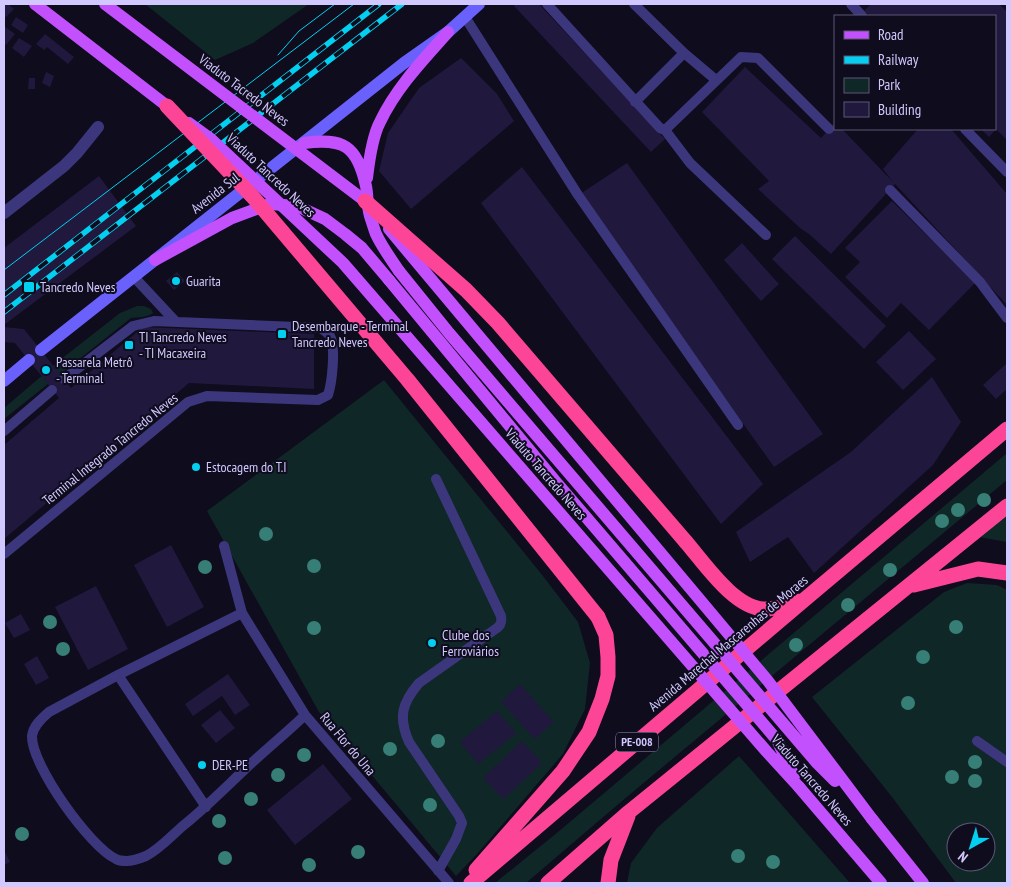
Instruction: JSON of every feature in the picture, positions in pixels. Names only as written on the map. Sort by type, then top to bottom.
[{"type":"highway","points":[[167,106],[253,197],[388,356],[598,617],[606,635],[608,676],[602,699],[589,732],[563,771],[481,863],[466,883]]},
{"type":"highway","points":[[366,193],[498,323],[724,586],[740,601],[765,609],[804,600]]},
{"type":"highway","name":"Avenida Marechal Mascarenhas de Moraes","points":[[471,883],[1007,429]]},
{"type":"highway","points":[[548,883],[629,812],[1007,506]]},
{"type":"highway","points":[[908,586],[978,569],[1007,573]]},
{"type":"highway","points":[[608,883],[611,860],[629,812]]},
{"type":"main road","points":[[35,4],[167,106]]},
{"type":"main road","name":"Viaduto Tacredo Neves","points":[[105,4],[366,193]]},
{"type":"main road","points":[[366,193],[369,157],[379,123],[394,97],[414,70],[448,32]]},
{"type":"main road","name":"Viaduto Tancredo Neves","points":[[167,106],[211,139],[343,263],[881,883]]},
{"type":"main road","points":[[304,143],[332,141],[340,143],[355,154],[360,164],[369,213],[377,236],[399,271],[449,333],[811,755],[872,819]]},
{"type":"main road","name":"Viaduto Tancredo Neves","points":[[366,193],[768,681],[920,880]]},
{"type":"main road","points":[[155,260],[232,218],[270,204],[297,206],[326,219],[346,234],[362,248],[556,482],[777,740],[799,787]]},
{"type":"street","name":"Avenida Sul","points":[[41,350],[404,64],[448,32],[479,4]]},
{"type":"street","points":[[4,213],[64,166],[98,127]]},
{"type":"street","points":[[4,381],[29,360]]},
{"type":"lane","points":[[547,4],[635,102],[660,128],[665,130],[690,163],[766,235]]},
{"type":"lane","points":[[634,4],[684,53],[716,80]]},
{"type":"lane","points":[[851,4],[861,15]]},
{"type":"lane","points":[[466,17],[578,195],[738,425]]},
{"type":"lane","points":[[635,102],[684,53]]},
{"type":"lane","points":[[665,130],[741,57],[758,58],[829,129]]},
{"type":"lane","points":[[966,130],[1007,172]]},
{"type":"lane","points":[[890,190],[980,282],[1007,318]]},
{"type":"lane","points":[[134,277],[176,322]]},
{"type":"lane","name":"Terminal Integrado Tancredo Neves","points":[[4,554],[188,402],[207,396],[318,400],[328,395],[334,346],[329,334],[320,328],[154,321],[133,326],[64,379]]},
{"type":"lane","points":[[4,431],[52,390]]},
{"type":"lane","points":[[436,479],[502,621],[497,628],[419,683],[411,692],[404,710],[402,721],[409,742],[462,823],[456,839],[438,871]]},
{"type":"lane","name":"Rua Flor do Una","points":[[224,546],[242,612],[305,715],[449,883]]},
{"type":"lane","points":[[242,612],[118,675],[49,712],[40,720],[32,735],[33,748],[51,784],[94,841],[109,854],[118,860],[127,861],[146,856],[206,807],[305,715]]},
{"type":"lane","points":[[118,675],[206,807]]},
{"type":"lane","points":[[978,741],[1007,762]]},
{"type":"green space","points":[[145,4],[309,4],[253,43],[215,60]]},
{"type":"green space","points":[[137,306],[151,309],[153,313],[145,317],[131,318],[4,419],[4,408],[65,356],[120,313]]},
{"type":"green space","name":"Clube dos Ferroviários","points":[[384,380],[578,622],[590,663],[585,709],[563,754],[456,876],[319,712],[207,511]]},
{"type":"green space","points":[[1007,453],[1007,480],[526,883],[495,883],[558,832]]},
{"type":"green space","points":[[1007,515],[1007,542],[979,537]]},
{"type":"green space","points":[[967,583],[997,585],[1007,590],[1007,883],[956,883],[948,872],[996,872],[996,822],[946,822],[946,870],[892,797],[812,697],[944,592]]},
{"type":"green space","points":[[739,756],[850,883],[627,883],[631,863],[657,828]]},
{"type":"building","points":[[4,4],[8,4],[14,9],[6,17],[4,15]]},
{"type":"building","points":[[516,4],[539,4],[665,139],[651,152],[514,6]]},
{"type":"building","points":[[871,4],[999,4],[1007,12],[1007,140],[996,129],[996,15],[868,15],[864,11]]},
{"type":"building","points":[[16,17],[28,25],[23,33],[11,25]]},
{"type":"building","points":[[4,26],[15,34],[6,45],[4,43]]},
{"type":"building","points":[[45,34],[74,57],[68,64],[47,47],[44,50],[36,44]]},
{"type":"building","points":[[19,38],[32,46],[24,57],[12,48]]},
{"type":"building","points":[[461,58],[497,94],[514,121],[411,209],[379,171],[388,133],[419,88]]},
{"type":"building","points":[[745,67],[821,138],[834,123],[834,130],[843,130],[893,182],[883,169],[917,130],[952,130],[1007,194],[1007,305],[895,184],[831,254],[758,189],[769,181],[702,112]]},
{"type":"building","points":[[46,72],[54,76],[50,87],[42,83]]},
{"type":"building","points":[[29,78],[35,78],[35,89],[28,89]]},
{"type":"building","points":[[982,130],[995,130],[989,137]]},
{"type":"building","points":[[627,163],[823,434],[774,467],[580,194]]},
{"type":"building","points":[[522,167],[763,484],[721,524],[481,203]]},
{"type":"building","name":"Tancredo Neves","points":[[99,176],[136,226],[4,325],[4,248]]},
{"type":"building","points":[[892,201],[975,283],[929,330],[901,303],[887,318],[845,277],[860,262],[845,248]]},
{"type":"building","points":[[795,236],[886,326],[864,349],[772,259]]},
{"type":"building","points":[[742,243],[779,284],[761,301],[724,260]]},
{"type":"building","name":"Guarita","points":[[177,272],[185,281],[174,290],[166,281]]},
{"type":"building","points":[[4,327],[24,329],[71,388],[143,327],[314,334],[314,389],[189,383],[4,539],[4,445],[59,398],[15,343],[4,342]]},
{"type":"building","points":[[909,331],[936,359],[903,390],[876,362]]},
{"type":"building","points":[[1007,363],[1007,389],[996,399],[983,385]]},
{"type":"building","points":[[932,377],[961,422],[933,465],[814,573],[788,537],[750,562],[736,532],[851,452]]},
{"type":"building","points":[[171,545],[204,607],[167,627],[134,565]]},
{"type":"building","points":[[96,586],[128,649],[88,670],[55,607]]},
{"type":"building","points":[[21,614],[30,630],[14,638],[5,623]]},
{"type":"building","points":[[37,656],[49,678],[36,685],[24,664]]},
{"type":"building","points":[[228,674],[250,705],[235,715],[222,696],[193,716],[185,704]]},
{"type":"building","points":[[520,684],[554,722],[535,739],[501,702]]},
{"type":"building","points":[[220,710],[235,728],[216,743],[201,725]]},
{"type":"building","points":[[497,711],[516,733],[478,764],[460,742]]},
{"type":"building","points":[[522,741],[542,763],[503,799],[483,778]]},
{"type":"building","points":[[323,764],[352,799],[295,845],[267,810]]},
{"type":"building","points":[[4,850],[10,862],[4,865]]},
{"type":"tram line","points":[[278,55],[299,31],[335,4]]},
{"type":"tram line","points":[[4,270],[354,4]]},
{"type":"railway","points":[[4,295],[379,4]]},
{"type":"railway","points":[[4,312],[402,4]]},
{"type":"place","name":"Guarita","points":[[176,281]]},
{"type":"place","name":"Tancredo Neves","points":[[29,287]]},
{"type":"place","name":"Desembarque - Terminal Tancredo Neves","points":[[282,334]]},
{"type":"place","name":"TI Tancredo Neves - TI Macaxeira","points":[[129,345]]},
{"type":"place","name":"Passarela Metrô - Terminal","points":[[46,370]]},
{"type":"place","name":"Estocagem do T.I","points":[[196,467]]},
{"type":"place","name":"Clube dos Ferroviários","points":[[432,643]]},
{"type":"place","name":"DER-PE","points":[[202,765]]}]
